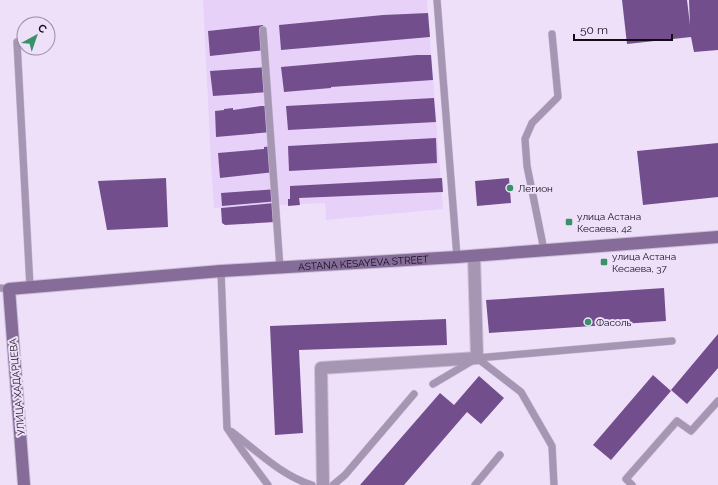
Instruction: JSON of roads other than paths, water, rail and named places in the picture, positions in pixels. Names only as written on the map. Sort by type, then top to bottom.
[{"type":"street","name":"ASTANA KESAYEVA STREET","points":[[4,289],[221,271],[457,258],[718,237]]},
{"type":"street","points":[[323,485],[321,368],[477,358],[474,256]]},
{"type":"street","name":"УЛИЦА ХАДАРЦЕВА","points":[[4,289],[24,485]]},
{"type":"lane","points":[[437,0],[457,258]]},
{"type":"lane","points":[[263,30],[280,268]]},
{"type":"lane","points":[[544,250],[527,166],[525,139],[532,123],[558,97],[552,34]]},
{"type":"lane","points":[[18,56],[30,288]]},
{"type":"lane","points":[[221,271],[227,428],[268,485]]},
{"type":"lane","points":[[433,384],[477,358],[672,341]]},
{"type":"lane","points":[[477,358],[521,392],[552,446],[554,485]]},
{"type":"lane","points":[[333,485],[345,475],[414,394]]},
{"type":"lane","points":[[632,485],[626,479],[678,421],[691,431],[718,400]]},
{"type":"lane","points":[[227,428],[274,465],[300,483],[312,485]]},
{"type":"lane","points":[[475,485],[500,455]]},
{"type":"place","name":"Легион","points":[[510,188]]},
{"type":"place","name":"улица Астана Кесаева, 42","points":[[569,222]]},
{"type":"place","name":"улица Астана Кесаева, 37","points":[[604,262]]},
{"type":"place","name":"Фасоль","points":[[588,322]]}]
